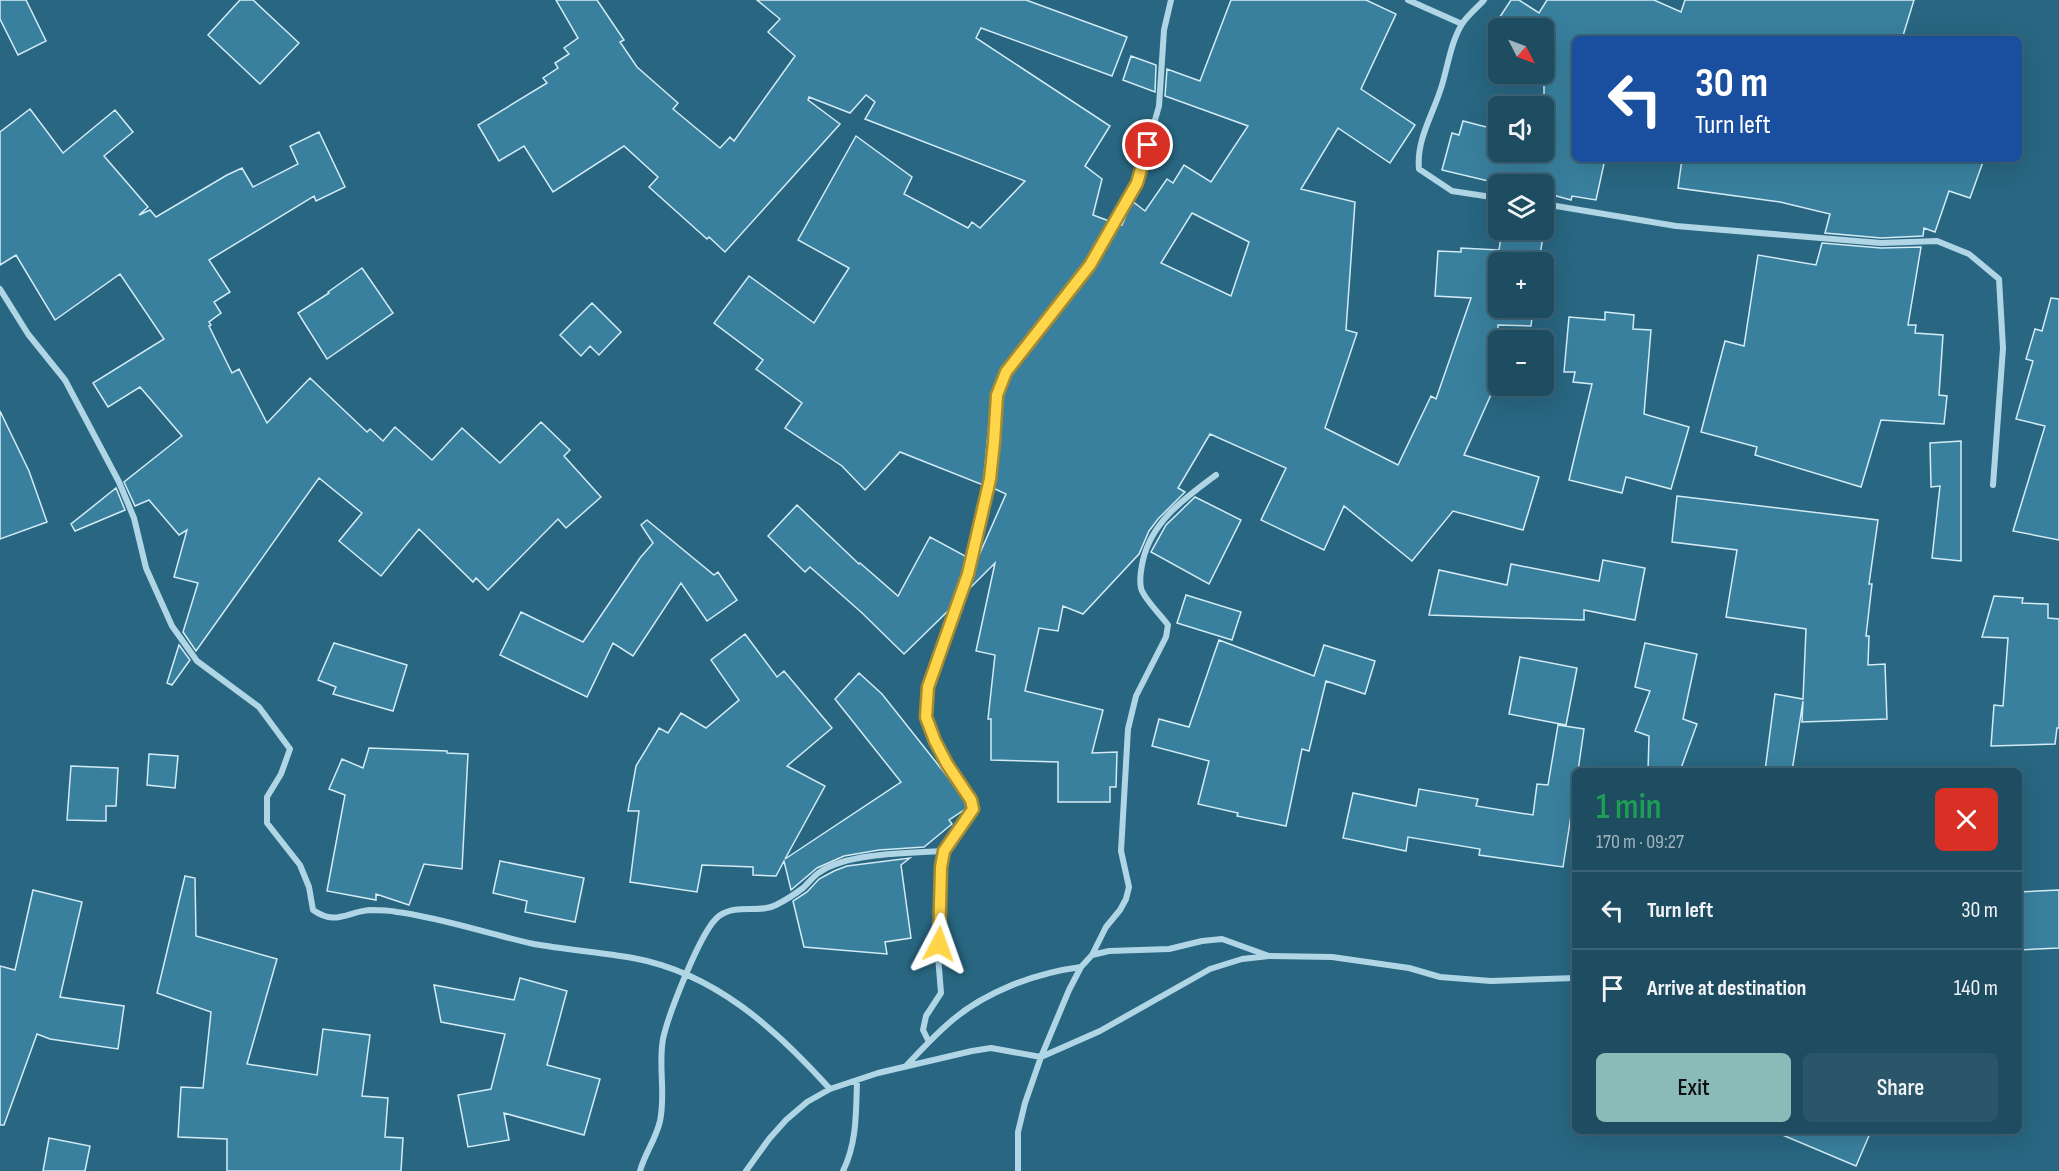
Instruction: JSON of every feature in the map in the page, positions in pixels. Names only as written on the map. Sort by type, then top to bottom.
[{"type":"street","points":[[929,1042],[923,1030],[926,1016],[941,993],[938,956],[941,867],[944,851],[973,809],[971,800],[939,749],[926,717],[928,687],[968,574],[990,479],[997,395],[1006,372],[1090,265],[1137,183],[1159,106],[1164,30],[1171,0]]},
{"type":"street","points":[[1408,0],[1462,24]]},
{"type":"street","points":[[1484,0],[1462,24],[1420,146],[1418,158],[1419,169],[1452,190],[1488,196]]},
{"type":"street","points":[[1554,206],[1676,226],[1881,243],[1937,241],[1969,254],[1999,279],[2003,348],[1993,485]]},
{"type":"street","points":[[0,289],[28,334],[65,380],[119,482],[134,518],[146,568],[172,626],[197,661],[259,707],[290,749],[281,774],[267,797],[267,823],[300,865],[314,910],[324,917],[343,917],[369,910],[396,911],[534,944],[635,958],[687,974],[726,994],[762,1022],[797,1053],[830,1089]]},
{"type":"street","points":[[1017,1171],[1018,1132],[1025,1103],[1041,1057],[1069,990],[1081,967],[1092,955],[1106,927],[1120,910],[1129,887],[1121,850],[1128,729],[1136,696],[1166,637],[1168,625],[1141,590],[1140,573],[1147,544],[1170,513],[1216,475]]},
{"type":"street","points":[[640,1171],[643,1160],[657,1136],[661,1118],[663,1041],[687,974],[702,942],[718,916],[736,908],[772,907],[834,865],[881,856],[944,851]]},
{"type":"street","points":[[1092,955],[1117,950],[1162,950],[1222,939],[1269,956]]},
{"type":"street","points":[[746,1171],[786,1120],[807,1102],[830,1089],[906,1066],[991,1048],[1041,1057],[1100,1030],[1210,969],[1242,959],[1269,956],[1332,957],[1409,968],[1440,977],[1491,981],[1572,978]]},
{"type":"street","points":[[906,1066],[951,1021],[968,1009],[1010,987],[1041,975],[1081,967]]},
{"type":"street","points":[[843,1171],[852,1147],[856,1126],[857,1081]]},
{"type":"building","points":[[0,0],[26,0],[46,41],[18,55],[0,19]]},
{"type":"building","points":[[240,0],[253,0],[299,43],[260,84],[208,35]]},
{"type":"building","points":[[556,0],[597,0],[624,40],[620,42],[637,67],[678,103],[673,109],[720,148],[730,137],[734,141],[795,56],[768,32],[780,19],[757,0],[1026,0],[1127,37],[1112,76],[981,28],[976,38],[1110,126],[1085,166],[1102,179],[1093,215],[1109,221],[1086,262],[1001,370],[992,394],[983,485],[900,452],[865,490],[842,466],[785,428],[802,403],[756,369],[763,360],[714,323],[749,276],[814,323],[849,268],[798,240],[856,136],[912,177],[904,194],[968,228],[972,222],[980,228],[1025,181],[865,119],[875,102],[866,95],[850,113],[809,97],[808,100],[840,124],[725,252],[709,237],[707,239],[649,187],[658,177],[624,146],[553,192],[524,146],[499,161],[478,125],[547,83],[543,78],[558,68],[555,63],[569,54],[564,48],[578,38]]},
{"type":"building","points":[[1231,0],[1366,0],[1396,14],[1361,89],[1415,125],[1390,163],[1338,128],[1301,189],[1355,202],[1346,330],[1357,333],[1325,428],[1398,465],[1431,396],[1436,399],[1471,298],[1435,296],[1438,251],[1461,252],[1461,248],[1499,250],[1500,240],[1542,240],[1541,252],[1488,252],[1488,318],[1532,318],[1531,326],[1498,325],[1498,330],[1488,330],[1488,396],[1490,396],[1464,455],[1539,477],[1523,530],[1453,511],[1412,561],[1344,506],[1324,550],[1261,520],[1286,468],[1210,434],[1178,488],[1185,492],[1149,531],[1139,554],[1083,614],[1063,606],[1058,631],[1039,628],[1025,691],[1103,710],[1092,753],[1117,752],[1116,787],[1110,787],[1110,802],[1058,802],[1058,762],[991,760],[991,719],[988,719],[995,655],[976,651],[995,563],[968,590],[976,562],[1006,494],[993,488],[1002,396],[1011,375],[1094,268],[1120,224],[1122,225],[1132,201],[1145,211],[1167,179],[1173,183],[1184,165],[1211,182],[1248,126],[1165,96],[1167,69],[1200,81]],"holes":[[[1192,213],[1249,242],[1231,296],[1161,263]]]},
{"type":"building","points":[[1511,0],[1519,0],[1539,13],[1547,0],[1654,0],[1681,12],[1685,0],[1914,0],[1903,36],[1572,36],[1572,162],[1604,162],[1596,200],[1572,196],[1571,200],[1554,195],[1554,174],[1488,174],[1488,181],[1442,170],[1452,133],[1459,135],[1463,121],[1488,127],[1488,162],[1554,162],[1554,96],[1544,96],[1544,84],[1554,84],[1554,18],[1499,18]]},
{"type":"building","points":[[1131,56],[1156,65],[1155,92],[1123,80]]},
{"type":"building","points":[[30,109],[63,153],[115,110],[133,132],[104,156],[148,207],[139,215],[150,210],[156,217],[242,168],[253,187],[298,164],[290,146],[319,132],[345,187],[316,201],[314,196],[209,260],[230,292],[214,302],[221,313],[209,322],[211,325],[209,326],[232,373],[239,369],[267,423],[310,378],[367,432],[370,429],[383,441],[395,427],[432,460],[462,428],[500,463],[541,422],[570,450],[564,456],[601,497],[566,528],[558,519],[488,590],[476,578],[473,582],[419,529],[381,576],[339,541],[362,513],[319,478],[196,651],[183,632],[198,583],[174,577],[187,530],[179,535],[149,500],[135,506],[124,482],[182,436],[140,387],[108,407],[93,383],[164,339],[120,274],[55,320],[16,255],[0,265],[0,132]]},
{"type":"building","points":[[1682,162],[1983,162],[1970,198],[1949,191],[1935,232],[1924,228],[1923,236],[1881,238],[1825,233],[1830,214],[1780,202],[1678,188]]},
{"type":"building","points":[[1822,243],[1881,248],[1921,247],[1908,325],[1916,325],[1915,333],[1943,335],[1939,395],[1947,396],[1944,424],[1881,420],[1861,487],[1755,455],[1757,447],[1701,432],[1725,341],[1744,346],[1758,255],[1816,265]]},
{"type":"building","points":[[362,268],[393,313],[327,359],[298,313]]},
{"type":"building","points":[[2051,298],[2059,299],[2059,540],[2013,531],[2045,426],[2016,419],[2033,361],[2026,359],[2035,329],[2042,331]]},
{"type":"building","points":[[592,303],[621,332],[599,355],[590,346],[581,356],[560,335]]},
{"type":"building","points":[[1605,312],[1634,315],[1633,329],[1651,330],[1644,414],[1689,427],[1671,489],[1626,477],[1622,493],[1569,480],[1592,384],[1573,382],[1575,372],[1564,372],[1569,317],[1605,320]]},
{"type":"building","points":[[0,411],[29,471],[47,522],[0,539]]},
{"type":"building","points":[[1961,441],[1961,561],[1932,558],[1940,486],[1931,487],[1930,443]]},
{"type":"building","points":[[116,488],[125,510],[75,531],[71,524]]},
{"type":"building","points":[[1677,496],[1878,520],[1869,584],[1872,584],[1866,636],[1869,636],[1868,665],[1885,664],[1887,719],[1802,722],[1803,701],[1792,768],[1765,768],[1775,694],[1803,699],[1806,629],[1726,617],[1737,550],[1672,542]]},
{"type":"building","points":[[1195,497],[1241,520],[1209,584],[1151,552],[1166,525]]},
{"type":"building","points":[[797,505],[859,564],[898,596],[930,537],[967,557],[951,608],[904,654],[810,567],[805,572],[768,536]]},
{"type":"building","points":[[647,520],[714,575],[718,572],[737,600],[707,621],[681,583],[633,656],[613,643],[587,697],[500,655],[521,612],[583,642],[640,558],[653,543],[641,525]]},
{"type":"building","points":[[1603,560],[1645,568],[1635,620],[1584,610],[1584,620],[1429,615],[1439,570],[1507,585],[1511,564],[1599,581]]},
{"type":"building","points":[[1186,595],[1241,612],[1232,640],[1177,623]]},
{"type":"building","points":[[1994,596],[2023,598],[2022,603],[2048,604],[2048,618],[2059,619],[2059,728],[2057,728],[2055,744],[1991,746],[1994,705],[2003,706],[2008,638],[1982,637]]},
{"type":"building","points":[[745,634],[777,677],[784,671],[832,728],[787,766],[825,786],[785,859],[901,782],[835,699],[859,673],[882,694],[948,775],[962,795],[967,808],[949,820],[952,824],[924,847],[879,850],[844,856],[817,868],[791,890],[784,861],[776,876],[753,875],[753,867],[702,865],[697,892],[630,882],[639,811],[628,811],[636,766],[659,728],[668,733],[681,713],[706,728],[739,700],[711,660]]},
{"type":"building","points":[[1219,640],[1314,676],[1324,645],[1375,661],[1365,694],[1326,681],[1309,751],[1302,749],[1286,826],[1237,816],[1238,813],[1198,804],[1209,761],[1152,746],[1159,719],[1189,727]]},
{"type":"building","points":[[334,643],[407,665],[393,711],[333,694],[336,687],[318,680]]},
{"type":"building","points":[[1645,643],[1697,654],[1683,719],[1697,724],[1681,768],[1648,768],[1649,736],[1635,731],[1650,691],[1635,687]]},
{"type":"building","points":[[179,645],[190,660],[172,685],[167,683]]},
{"type":"building","points":[[1520,657],[1577,668],[1566,725],[1509,714]]},
{"type":"building","points":[[1558,725],[1584,729],[1578,768],[1572,768],[1572,809],[1563,867],[1479,855],[1480,849],[1408,837],[1406,851],[1343,838],[1353,793],[1416,806],[1419,789],[1478,799],[1476,806],[1533,815],[1537,784],[1548,785]]},
{"type":"building","points":[[369,748],[468,754],[462,869],[424,864],[409,905],[376,894],[376,900],[327,891],[345,795],[329,789],[342,759],[363,768]]},
{"type":"building","points":[[149,754],[178,756],[175,788],[147,785]]},
{"type":"building","points":[[71,766],[118,768],[116,806],[106,806],[106,821],[67,820]]},
{"type":"building","points":[[910,858],[901,865],[911,938],[885,942],[887,954],[804,947],[793,901],[807,892],[819,879],[847,866]]},
{"type":"building","points":[[500,861],[584,878],[575,922],[525,912],[527,901],[493,893]]},
{"type":"building","points":[[185,876],[195,878],[196,936],[277,959],[247,1064],[317,1075],[323,1029],[370,1035],[362,1096],[388,1098],[385,1137],[403,1138],[401,1171],[227,1171],[227,1139],[178,1137],[181,1087],[203,1088],[211,1012],[157,993]]},
{"type":"building","points":[[33,890],[82,902],[60,997],[124,1006],[118,1049],[50,1039],[37,1034],[4,1125],[0,1125],[0,966],[15,970]]},
{"type":"building","points":[[2059,890],[2059,948],[2022,950],[2022,892]]},
{"type":"building","points":[[520,978],[567,991],[547,1065],[600,1079],[584,1135],[504,1113],[509,1140],[468,1147],[458,1095],[491,1089],[505,1034],[441,1022],[434,985],[514,1000]]},
{"type":"building","points":[[1780,1134],[1870,1134],[1856,1166]]},
{"type":"building","points":[[49,1138],[90,1146],[85,1171],[43,1171]]},
{"type":"route","points":[[939,944],[941,867],[944,851],[973,809],[971,800],[935,741],[926,717],[928,687],[968,574],[990,479],[997,395],[1006,372],[1090,265],[1137,183],[1148,145]]}]
